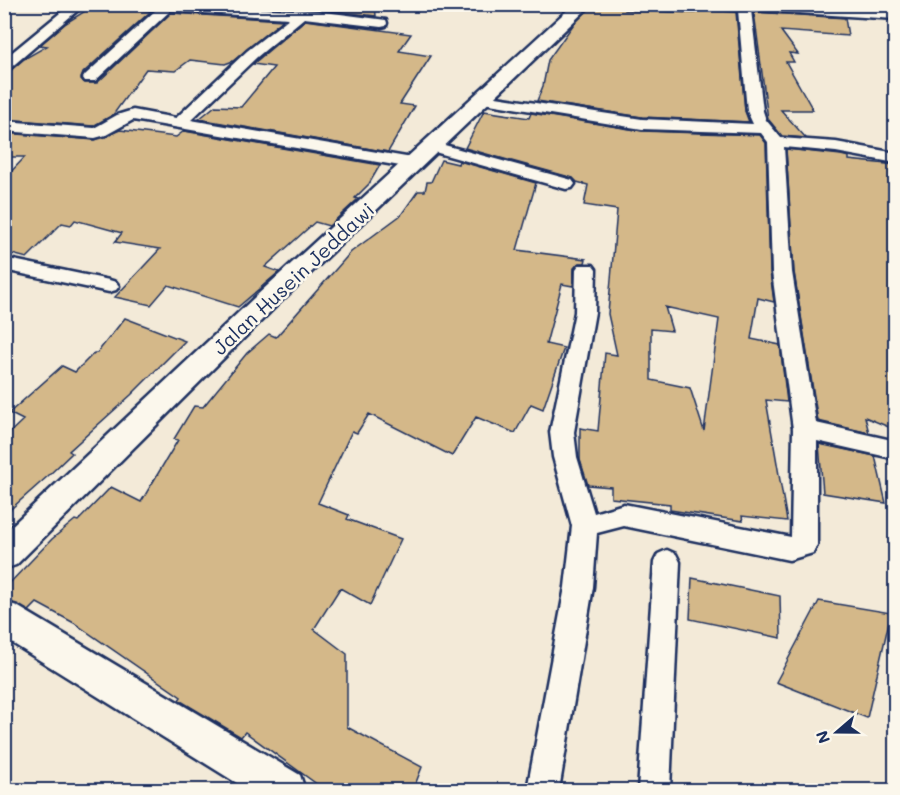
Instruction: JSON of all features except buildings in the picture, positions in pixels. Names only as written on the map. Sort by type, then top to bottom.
[{"type":"street","points":[[4,66],[79,4]]},
{"type":"street","points":[[359,20],[363,4]]},
{"type":"street","name":"Jalan Husein Jeddawi","points":[[4,555],[412,163],[584,4]]},
{"type":"street","points":[[704,4],[896,15]]},
{"type":"street","points":[[90,78],[157,6],[301,14],[381,23]]},
{"type":"street","points":[[585,526],[624,515],[789,549],[804,545],[805,429],[782,272],[771,136],[759,121],[754,108],[744,8]]},
{"type":"street","points":[[180,122],[252,54],[301,14]]},
{"type":"street","points":[[483,99],[642,124],[771,136],[896,158]]},
{"type":"street","points":[[4,126],[90,133],[103,131],[119,118],[127,115],[180,122],[412,163]]},
{"type":"street","points":[[430,146],[566,184]]},
{"type":"street","points":[[4,264],[109,285]]},
{"type":"street","points":[[543,790],[579,588],[585,526],[565,457],[562,432],[585,312],[586,269]]},
{"type":"street","points":[[805,429],[896,450]]},
{"type":"street","points":[[654,790],[667,562]]},
{"type":"street","points":[[4,618],[285,790]]}]
